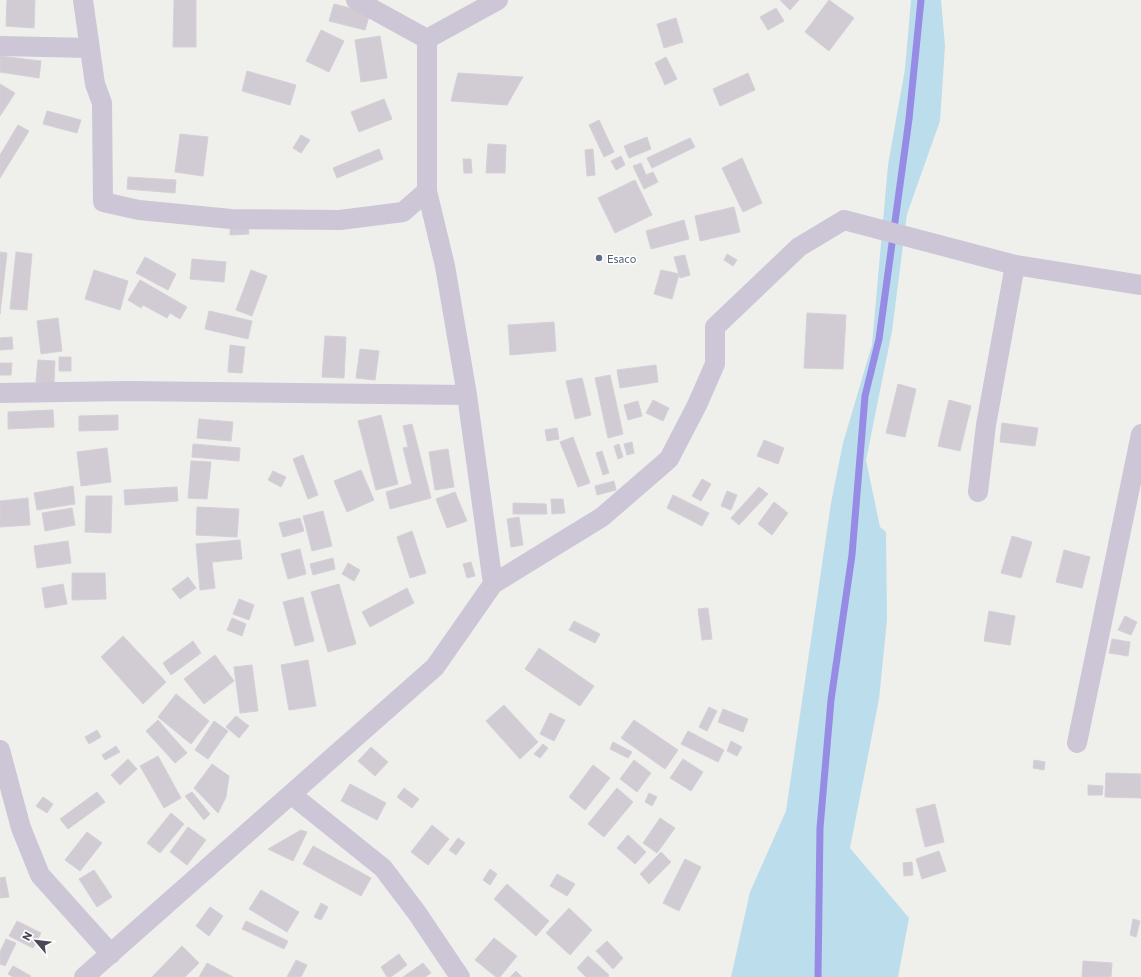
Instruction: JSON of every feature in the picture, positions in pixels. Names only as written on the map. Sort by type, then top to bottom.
[{"type":"street","points":[[83,0],[96,84],[102,103],[103,202],[139,210],[231,219],[340,220],[403,212],[427,191]]},
{"type":"street","points":[[356,0],[427,39]]},
{"type":"street","points":[[427,39],[498,0]]},
{"type":"street","points":[[427,39],[427,191],[446,266],[467,395],[493,584]]},
{"type":"street","points":[[0,46],[90,48]]},
{"type":"street","points":[[84,977],[292,795],[435,667],[493,584],[602,517],[669,459],[697,405],[715,364],[715,327],[799,247],[844,220],[909,239],[1015,265],[1141,285]]},
{"type":"street","points":[[978,492],[986,425],[1015,265]]},
{"type":"street","points":[[0,393],[127,391],[467,395]]},
{"type":"street","points":[[1077,743],[1141,434]]},
{"type":"street","points":[[0,750],[21,828],[40,875],[111,954]]},
{"type":"street","points":[[292,795],[383,868],[417,913],[460,977]]},
{"type":"shaded area","points":[[911,0],[941,0],[945,46],[940,121],[907,214],[892,331],[866,460],[880,527],[886,532],[887,620],[879,699],[850,848],[909,918],[898,977],[731,977],[750,892],[786,811],[831,503],[843,443],[872,345],[888,165],[905,69]]},
{"type":"building","points":[[7,0],[35,0],[34,28],[6,26]]},
{"type":"building","points":[[174,0],[196,0],[196,47],[173,47]]},
{"type":"building","points":[[780,0],[799,0],[790,10]]},
{"type":"building","points":[[829,0],[854,18],[829,51],[805,32]]},
{"type":"building","points":[[334,4],[370,13],[365,30],[329,21]]},
{"type":"building","points":[[776,8],[784,21],[768,30],[760,17]]},
{"type":"building","points":[[676,18],[683,42],[664,48],[657,24]]},
{"type":"building","points":[[321,30],[344,41],[329,72],[306,61]]},
{"type":"building","points":[[380,36],[387,78],[361,82],[355,40]]},
{"type":"building","points":[[0,56],[41,61],[39,78],[0,72]]},
{"type":"building","points":[[666,57],[677,79],[665,85],[655,63]]},
{"type":"building","points":[[247,71],[296,85],[290,105],[242,91]]},
{"type":"building","points":[[458,73],[523,77],[507,105],[451,101]]},
{"type":"building","points":[[748,73],[755,90],[720,106],[713,89]]},
{"type":"building","points":[[0,84],[15,93],[0,116]]},
{"type":"building","points":[[384,99],[392,119],[359,132],[351,112]]},
{"type":"building","points":[[47,111],[81,120],[77,133],[43,124]]},
{"type":"building","points":[[599,120],[614,152],[604,157],[589,125]]},
{"type":"building","points":[[18,125],[29,131],[0,178],[0,155]]},
{"type":"building","points":[[180,134],[208,137],[203,176],[175,172]]},
{"type":"building","points":[[301,135],[310,140],[301,153],[293,148]]},
{"type":"building","points":[[647,137],[651,149],[629,158],[624,146]]},
{"type":"building","points":[[690,138],[695,147],[652,168],[647,158]]},
{"type":"building","points":[[488,144],[506,145],[505,173],[486,173]]},
{"type":"building","points":[[379,149],[383,159],[337,178],[333,168]]},
{"type":"building","points":[[593,149],[595,175],[587,176],[585,150]]},
{"type":"building","points":[[621,156],[625,165],[616,170],[611,161]]},
{"type":"building","points":[[742,158],[762,203],[743,212],[722,168]]},
{"type":"building","points":[[463,159],[471,159],[472,173],[464,173]]},
{"type":"building","points":[[641,163],[646,175],[653,172],[658,182],[644,189],[633,166]]},
{"type":"building","points":[[128,177],[176,180],[175,193],[127,189]]},
{"type":"building","points":[[635,180],[652,215],[615,233],[598,198]]},
{"type":"building","points":[[734,207],[740,232],[700,241],[695,216]]},
{"type":"building","points":[[684,220],[689,239],[651,249],[646,231]]},
{"type":"building","points":[[248,224],[249,234],[230,235],[230,226]]},
{"type":"building","points":[[0,252],[7,253],[0,314]]},
{"type":"building","points":[[16,252],[32,254],[27,310],[10,309]]},
{"type":"building","points":[[727,254],[737,260],[733,266],[724,260]]},
{"type":"building","points":[[685,255],[690,275],[680,278],[674,257]]},
{"type":"building","points":[[145,257],[176,274],[168,290],[136,273]]},
{"type":"building","points":[[192,259],[226,262],[224,282],[190,279]]},
{"type":"building","points":[[94,270],[128,281],[120,310],[85,299]]},
{"type":"building","points":[[251,270],[267,276],[252,316],[236,310]]},
{"type":"building","points":[[661,270],[679,274],[672,299],[654,294]]},
{"type":"building","points":[[140,280],[187,307],[180,319],[170,313],[167,318],[143,305],[141,308],[128,300]]},
{"type":"building","points":[[209,311],[252,321],[248,339],[205,329]]},
{"type":"building","points":[[807,313],[846,315],[843,369],[804,368]]},
{"type":"building","points":[[58,318],[62,351],[41,354],[37,321]]},
{"type":"building","points":[[554,322],[556,351],[510,355],[508,325]]},
{"type":"building","points":[[325,336],[346,337],[344,378],[322,377]]},
{"type":"building","points":[[12,337],[13,349],[0,350],[0,338]]},
{"type":"building","points":[[230,345],[245,347],[242,373],[228,372]]},
{"type":"building","points":[[360,349],[379,351],[375,380],[356,378]]},
{"type":"building","points":[[59,357],[71,357],[71,371],[59,371]]},
{"type":"building","points":[[38,360],[55,361],[54,383],[36,382]]},
{"type":"building","points":[[0,363],[12,363],[11,375],[0,375]]},
{"type":"building","points":[[656,365],[658,382],[620,388],[617,370]]},
{"type":"building","points":[[610,375],[623,434],[608,438],[595,378]]},
{"type":"building","points":[[582,378],[591,415],[575,419],[566,381]]},
{"type":"building","points":[[898,384],[916,389],[905,437],[886,433]]},
{"type":"building","points":[[653,400],[669,408],[663,421],[646,413]]},
{"type":"building","points":[[949,400],[971,406],[960,451],[938,446]]},
{"type":"building","points":[[638,401],[642,416],[628,420],[624,405]]},
{"type":"building","points":[[53,410],[54,427],[8,429],[8,412]]},
{"type":"building","points":[[118,415],[118,430],[79,431],[79,416]]},
{"type":"building","points":[[381,415],[398,484],[376,490],[358,421]]},
{"type":"building","points":[[199,419],[233,422],[231,441],[197,438]]},
{"type":"building","points":[[1002,423],[1038,428],[1035,446],[1000,442]]},
{"type":"building","points":[[412,424],[431,498],[390,509],[386,492],[412,484],[403,448],[408,447],[403,426]]},
{"type":"building","points":[[557,428],[559,439],[547,441],[545,430]]},
{"type":"building","points":[[573,437],[590,483],[578,487],[560,442]]},
{"type":"building","points":[[764,440],[784,448],[778,464],[757,456]]},
{"type":"building","points":[[632,442],[634,453],[627,455],[624,444]]},
{"type":"building","points":[[193,444],[240,448],[239,461],[192,457]]},
{"type":"building","points":[[619,444],[623,457],[618,459],[614,446]]},
{"type":"building","points":[[107,448],[111,482],[81,486],[77,452]]},
{"type":"building","points":[[448,449],[454,487],[435,490],[429,452]]},
{"type":"building","points":[[602,451],[609,473],[603,475],[596,453]]},
{"type":"building","points":[[303,455],[318,495],[308,499],[293,459]]},
{"type":"building","points":[[191,461],[211,462],[207,499],[188,498]]},
{"type":"building","points":[[361,470],[374,500],[347,512],[334,481]]},
{"type":"building","points":[[273,471],[286,477],[281,487],[268,480]]},
{"type":"building","points":[[702,479],[711,484],[701,501],[692,496]]},
{"type":"building","points":[[614,481],[616,490],[597,495],[595,486]]},
{"type":"building","points":[[73,486],[75,504],[37,510],[34,493]]},
{"type":"building","points":[[177,487],[178,501],[125,505],[124,490]]},
{"type":"building","points":[[759,487],[768,494],[739,525],[731,518]]},
{"type":"building","points":[[727,491],[737,495],[731,510],[721,506]]},
{"type":"building","points":[[455,492],[467,521],[447,528],[436,499]]},
{"type":"building","points":[[673,495],[709,513],[702,526],[667,508]]},
{"type":"building","points":[[86,496],[112,496],[111,533],[85,532]]},
{"type":"building","points":[[28,498],[30,525],[0,527],[0,501]]},
{"type":"building","points":[[551,499],[563,499],[565,513],[552,514]]},
{"type":"building","points":[[774,502],[788,513],[772,535],[758,524]]},
{"type":"building","points":[[513,503],[546,504],[547,514],[513,514]]},
{"type":"building","points":[[197,507],[239,509],[237,537],[196,535]]},
{"type":"building","points":[[72,508],[75,525],[45,531],[42,513]]},
{"type":"building","points":[[323,511],[332,546],[312,551],[303,516]]},
{"type":"building","points":[[519,517],[523,545],[511,547],[507,519]]},
{"type":"building","points":[[300,518],[304,531],[283,537],[279,523]]},
{"type":"building","points":[[412,531],[426,573],[410,578],[397,537]]},
{"type":"building","points":[[1012,536],[1032,542],[1021,578],[1001,573]]},
{"type":"building","points":[[240,540],[242,559],[212,562],[215,588],[200,590],[196,544]]},
{"type":"building","points":[[68,541],[71,563],[37,568],[34,546]]},
{"type":"building","points":[[300,549],[306,574],[288,579],[281,554]]},
{"type":"building","points":[[1064,550],[1090,557],[1082,588],[1056,582]]},
{"type":"building","points":[[333,558],[335,569],[313,575],[310,564]]},
{"type":"building","points":[[471,562],[475,576],[467,578],[463,564]]},
{"type":"building","points":[[348,563],[360,570],[354,581],[342,574]]},
{"type":"building","points":[[72,573],[105,573],[106,599],[72,600]]},
{"type":"building","points":[[188,577],[196,588],[180,599],[172,589]]},
{"type":"building","points":[[63,584],[67,604],[45,608],[42,588]]},
{"type":"building","points":[[339,584],[356,644],[328,652],[311,592]]},
{"type":"building","points":[[407,588],[414,603],[370,627],[362,612]]},
{"type":"building","points":[[303,597],[314,641],[295,646],[283,602]]},
{"type":"building","points":[[239,599],[254,605],[249,620],[233,614]]},
{"type":"building","points":[[708,608],[712,639],[702,640],[698,609]]},
{"type":"building","points":[[989,611],[1015,616],[1010,645],[984,641]]},
{"type":"building","points":[[1125,616],[1137,622],[1131,635],[1118,630]]},
{"type":"building","points":[[232,618],[246,624],[242,636],[227,630]]},
{"type":"building","points":[[574,621],[600,634],[595,643],[569,630]]},
{"type":"building","points":[[123,636],[166,682],[143,704],[101,657]]},
{"type":"building","points":[[1112,639],[1130,642],[1128,656],[1109,653]]},
{"type":"building","points":[[193,641],[201,653],[171,675],[163,663]]},
{"type":"building","points":[[539,648],[594,686],[580,706],[525,669]]},
{"type":"building","points":[[215,655],[234,681],[204,704],[184,679]]},
{"type":"building","points":[[308,660],[316,706],[289,710],[281,665]]},
{"type":"building","points":[[252,665],[258,711],[240,713],[234,667]]},
{"type":"building","points":[[176,694],[209,721],[191,744],[158,717]]},
{"type":"building","points":[[504,705],[538,742],[520,759],[486,721]]},
{"type":"building","points":[[709,707],[717,711],[707,731],[699,727]]},
{"type":"building","points":[[723,709],[748,719],[743,732],[718,722]]},
{"type":"building","points":[[550,713],[565,720],[554,741],[540,734]]},
{"type":"building","points":[[236,716],[249,726],[239,738],[226,727]]},
{"type":"building","points":[[158,720],[187,753],[175,763],[146,731]]},
{"type":"building","points":[[634,720],[678,750],[665,769],[621,738]]},
{"type":"building","points":[[214,721],[228,731],[208,759],[195,750]]},
{"type":"building","points":[[97,730],[101,737],[89,744],[85,737]]},
{"type":"building","points":[[688,731],[724,750],[718,762],[681,744]]},
{"type":"building","points":[[731,741],[742,747],[737,756],[727,751]]},
{"type":"building","points":[[613,742],[632,752],[628,758],[610,749]]},
{"type":"building","points":[[543,744],[548,748],[540,758],[534,754]]},
{"type":"building","points":[[116,746],[120,752],[105,760],[102,755]]},
{"type":"building","points":[[371,747],[388,762],[375,776],[358,761]]},
{"type":"building","points":[[158,756],[181,798],[164,808],[140,766]]},
{"type":"building","points":[[128,759],[137,769],[120,785],[111,775]]},
{"type":"building","points":[[683,759],[703,772],[691,791],[670,778]]},
{"type":"building","points":[[634,760],[651,773],[637,792],[620,779]]},
{"type":"building","points":[[1034,760],[1045,762],[1044,770],[1033,768]]},
{"type":"building","points":[[212,764],[229,776],[226,797],[218,813],[194,788]]},
{"type":"building","points":[[593,765],[610,778],[585,810],[569,797]]},
{"type":"building","points":[[1106,773],[1141,774],[1141,798],[1105,797]]},
{"type":"building","points":[[350,784],[386,803],[377,820],[341,801]]},
{"type":"building","points":[[1088,785],[1103,786],[1102,795],[1088,795]]},
{"type":"building","points":[[404,788],[419,799],[412,808],[397,797]]},
{"type":"building","points":[[617,788],[633,802],[604,837],[588,824]]},
{"type":"building","points":[[97,792],[105,802],[68,829],[60,819]]},
{"type":"building","points":[[192,792],[210,814],[204,820],[185,796]]},
{"type":"building","points":[[649,793],[657,797],[652,806],[645,802]]},
{"type":"building","points":[[43,797],[53,804],[47,813],[36,806]]},
{"type":"building","points":[[935,804],[944,842],[925,847],[916,809]]},
{"type":"building","points":[[171,813],[184,824],[160,853],[147,843]]},
{"type":"building","points":[[660,818],[675,828],[657,853],[643,843]]},
{"type":"building","points":[[432,825],[449,839],[428,865],[411,852]]},
{"type":"building","points":[[188,827],[206,840],[187,865],[170,852]]},
{"type":"building","points":[[301,830],[307,832],[293,861],[268,849]]},
{"type":"building","points":[[87,832],[102,843],[80,871],[65,860]]},
{"type":"building","points":[[628,835],[646,852],[635,864],[617,848]]},
{"type":"building","points":[[458,838],[465,843],[456,855],[449,850]]},
{"type":"building","points":[[313,846],[371,878],[361,896],[303,864]]},
{"type":"building","points":[[939,851],[946,871],[922,879],[916,859]]},
{"type":"building","points":[[661,852],[671,862],[649,884],[640,874]]},
{"type":"building","points":[[685,859],[701,867],[679,911],[663,903]]},
{"type":"building","points":[[912,862],[913,875],[904,876],[903,863]]},
{"type":"building","points":[[490,869],[497,874],[490,885],[483,880]]},
{"type":"building","points":[[94,870],[112,897],[97,907],[79,879]]},
{"type":"building","points":[[557,874],[575,884],[567,896],[550,886]]},
{"type":"building","points":[[5,877],[9,897],[0,898],[0,878]]},
{"type":"building","points":[[507,884],[549,921],[536,936],[494,899]]},
{"type":"building","points":[[261,890],[299,912],[287,932],[249,909]]},
{"type":"building","points":[[321,903],[328,907],[321,920],[314,917]]},
{"type":"building","points":[[210,907],[223,916],[209,936],[196,926]]},
{"type":"building","points":[[569,908],[592,930],[570,955],[546,933]]},
{"type":"building","points":[[1133,919],[1140,921],[1136,937],[1130,935]]},
{"type":"building","points":[[17,921],[41,933],[33,948],[9,936]]},
{"type":"building","points":[[246,921],[288,941],[284,949],[242,929]]},
{"type":"building","points":[[494,938],[517,956],[500,977],[496,977],[475,960]]},
{"type":"building","points":[[6,939],[16,943],[5,966],[0,964],[0,952]]},
{"type":"building","points":[[607,941],[623,958],[613,969],[596,951]]},
{"type":"building","points":[[182,946],[199,963],[185,977],[152,977]]},
{"type":"building","points":[[399,954],[407,965],[391,977],[387,977],[381,967]]},
{"type":"building","points":[[588,956],[609,975],[608,977],[586,977],[577,968]]},
{"type":"building","points":[[296,960],[307,965],[301,977],[287,977]]},
{"type":"building","points":[[1083,961],[1112,963],[1111,977],[1082,977]]},
{"type":"building","points":[[207,963],[233,977],[199,977]]},
{"type":"building","points":[[423,963],[431,973],[425,977],[403,977]]},
{"type":"building","points":[[13,966],[31,976],[13,977],[8,974]]},
{"type":"building","points":[[516,971],[522,977],[510,977]]},
{"type":"waterway","points":[[818,977],[820,828],[831,700],[852,555],[865,396],[879,339],[909,119],[921,0]]},
{"type":"place","name":"Esaco","points":[[599,258]]}]
